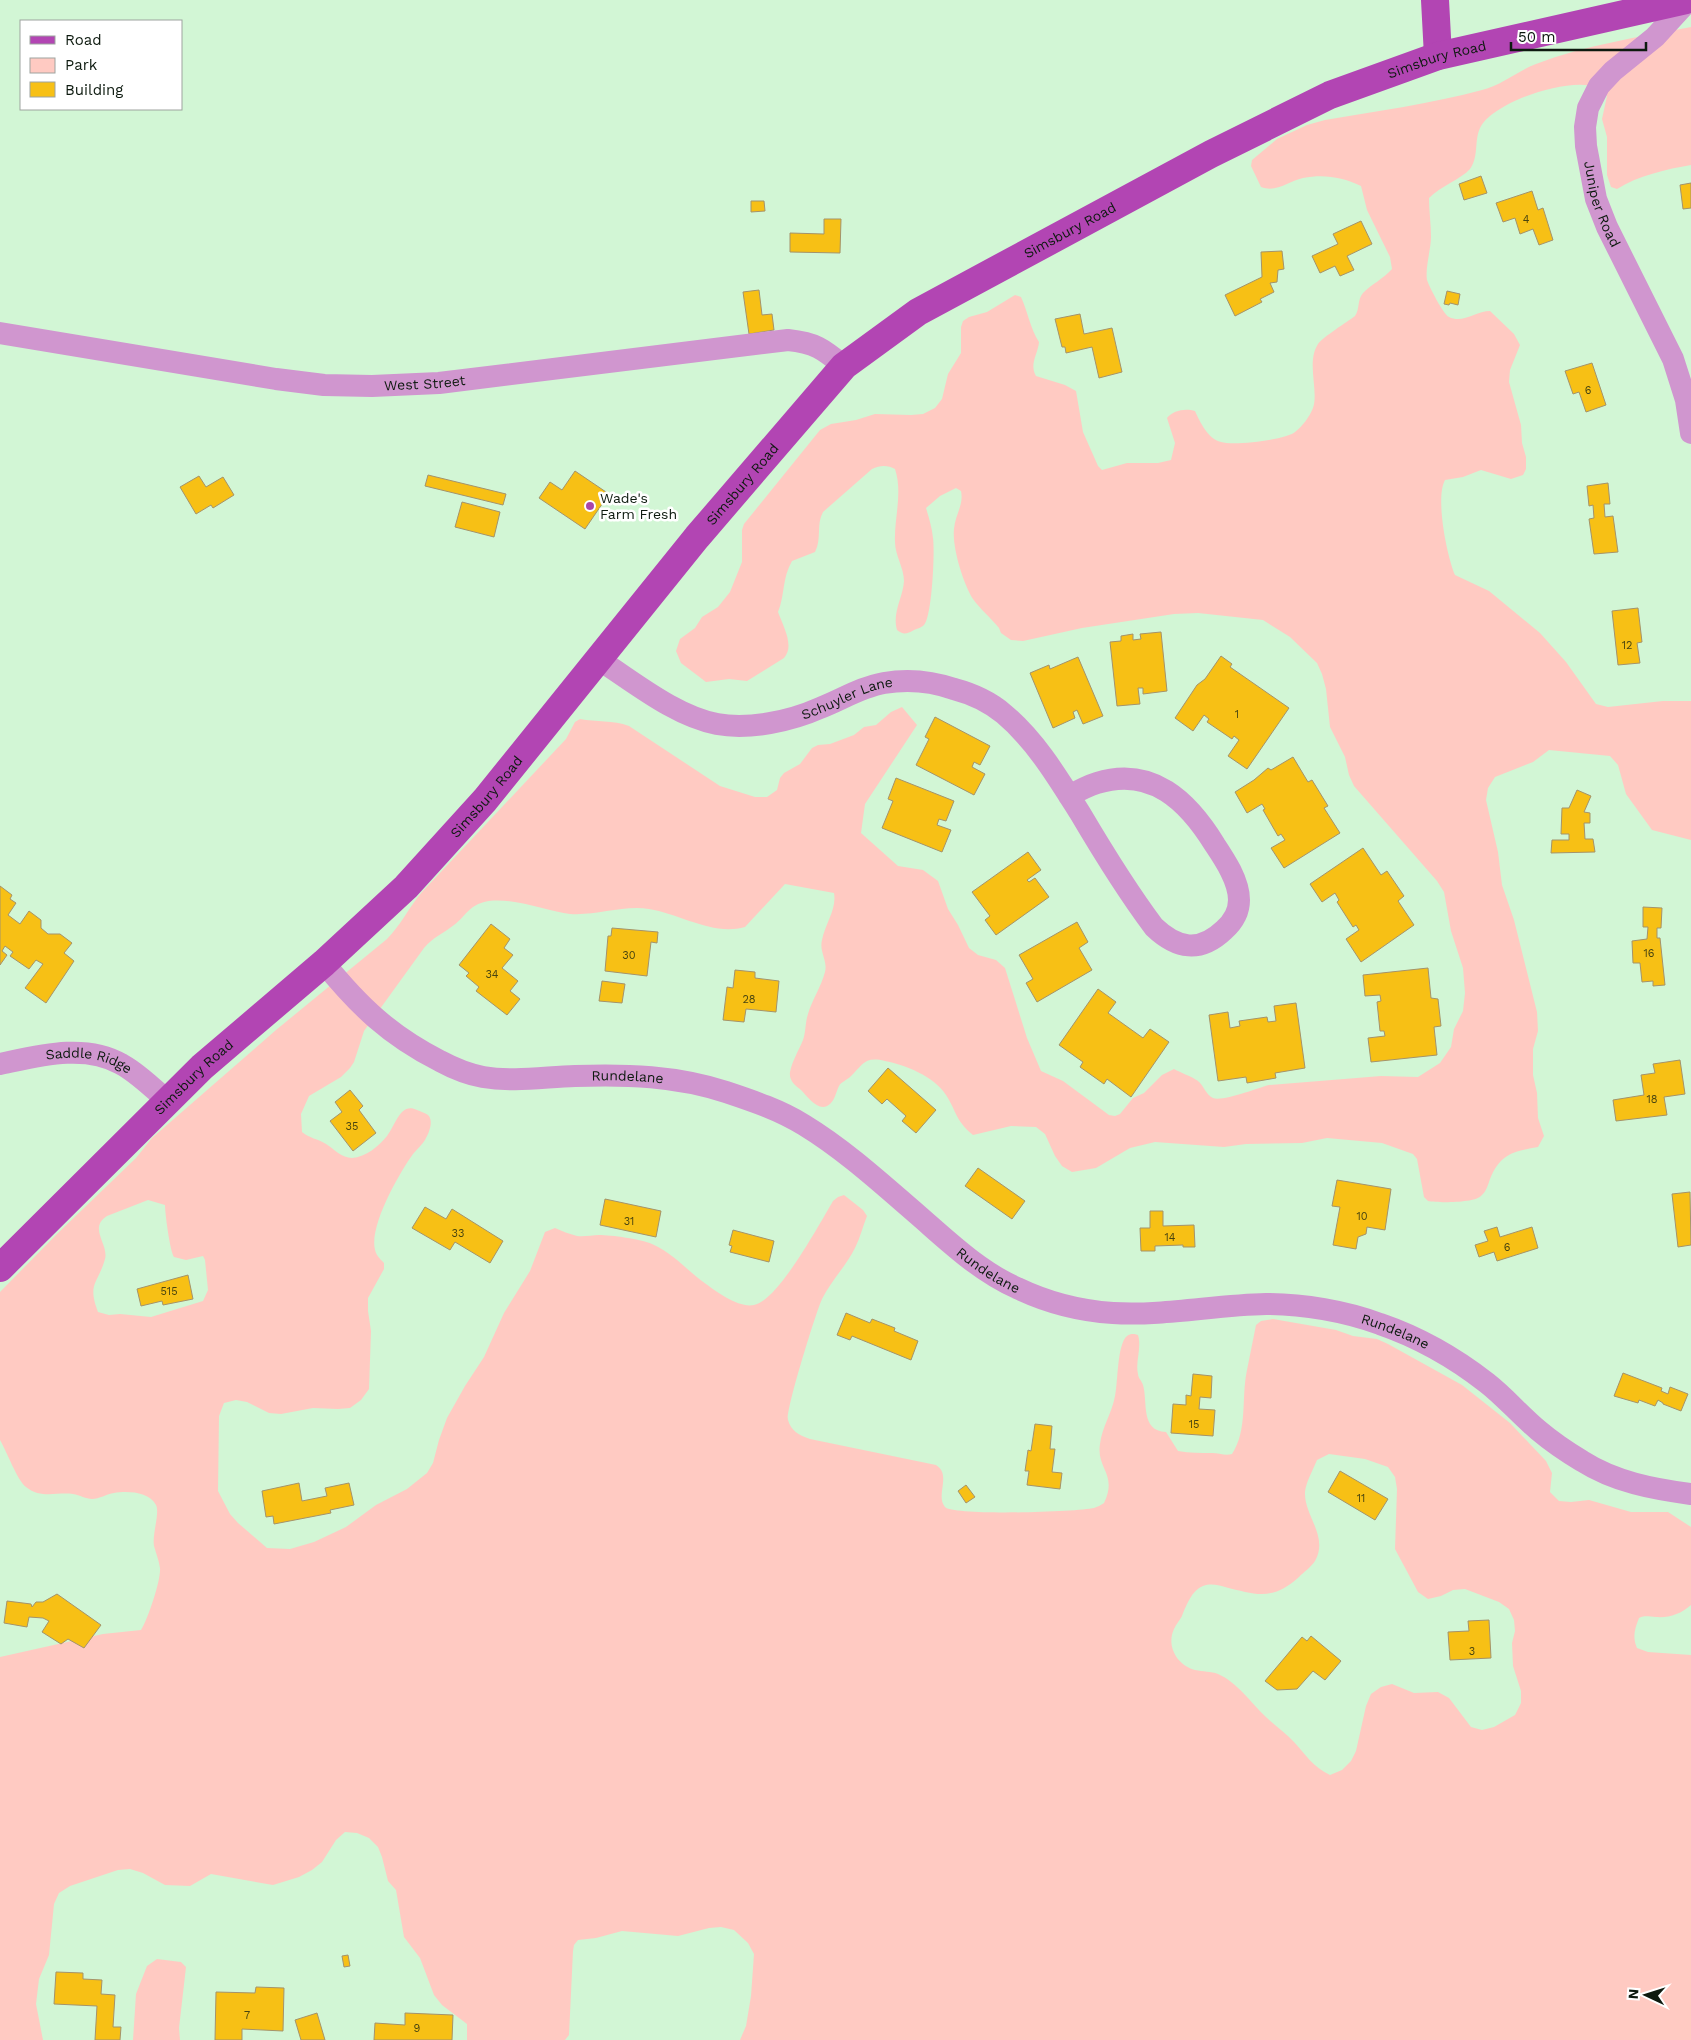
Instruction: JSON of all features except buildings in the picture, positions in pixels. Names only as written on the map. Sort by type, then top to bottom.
[{"type":"main road","points":[[1435,0],[1438,56]]},
{"type":"main road","name":"Simsbury Road","points":[[0,1268],[202,1067],[324,962],[412,880],[485,800],[697,537],[844,366],[918,312],[1211,154],[1330,95],[1438,56],[1688,0]]},
{"type":"street","name":"Juniper Road","points":[[1688,0],[1655,37],[1613,71],[1599,86],[1588,108],[1585,127],[1586,146],[1596,199],[1607,227],[1674,359],[1686,400],[1691,433]]},
{"type":"street","name":"West Street","points":[[0,333],[276,380],[324,385],[372,386],[439,382],[788,340],[809,342],[826,351],[844,366]]},
{"type":"street","name":"Schuyler Lane","points":[[598,659],[676,709],[695,718],[718,724],[776,722],[819,709],[854,692],[883,683],[916,681],[947,686],[983,699],[1005,714],[1040,753],[1127,889],[1154,927],[1180,944],[1199,946],[1210,942],[1234,920],[1238,910],[1238,890],[1227,865],[1192,812],[1171,794],[1143,780],[1119,780],[1096,783],[1069,796]]},
{"type":"street","name":"Rundelane","points":[[324,962],[349,994],[379,1022],[409,1045],[456,1069],[480,1077],[509,1079],[627,1074],[674,1079],[717,1089],[756,1102],[802,1123],[838,1148],[964,1255],[996,1277],[1035,1296],[1082,1309],[1117,1314],[1271,1304],[1312,1308],[1360,1318],[1406,1335],[1460,1364],[1498,1392],[1539,1431],[1584,1463],[1618,1479],[1637,1485],[1691,1494]]},
{"type":"street","name":"Saddle Ridge","points":[[0,1063],[78,1052],[106,1058],[130,1069],[167,1100]]},
{"type":"green space","points":[[1691,27],[1691,165],[1652,174],[1634,180],[1617,189],[1611,187],[1607,175],[1607,137],[1602,119],[1607,96],[1598,88],[1586,85],[1570,85],[1534,93],[1516,100],[1487,118],[1478,133],[1475,159],[1470,169],[1429,198],[1431,237],[1427,280],[1440,306],[1446,315],[1454,319],[1490,311],[1514,334],[1520,345],[1510,370],[1509,382],[1521,425],[1526,469],[1523,475],[1511,479],[1481,470],[1463,477],[1445,480],[1441,500],[1443,527],[1455,575],[1489,591],[1540,633],[1566,662],[1596,704],[1608,707],[1663,701],[1691,701],[1691,840],[1652,830],[1626,794],[1618,765],[1610,756],[1549,750],[1533,762],[1495,777],[1488,788],[1486,800],[1498,852],[1502,885],[1514,920],[1537,1012],[1538,1031],[1533,1049],[1533,1075],[1537,1093],[1538,1118],[1544,1136],[1538,1147],[1515,1152],[1503,1159],[1498,1164],[1486,1190],[1481,1196],[1471,1200],[1456,1202],[1428,1201],[1424,1197],[1417,1159],[1413,1154],[1382,1143],[1327,1138],[1302,1143],[1246,1144],[1224,1147],[1155,1142],[1130,1148],[1096,1168],[1072,1172],[1062,1166],[1045,1134],[1036,1127],[1011,1126],[973,1135],[959,1120],[941,1088],[919,1072],[901,1065],[878,1060],[864,1063],[841,1083],[832,1101],[823,1107],[814,1104],[793,1082],[790,1078],[791,1068],[803,1040],[807,1017],[826,968],[821,944],[834,905],[834,893],[785,884],[745,927],[733,929],[709,927],[649,909],[629,908],[590,914],[570,914],[507,901],[483,902],[473,907],[457,923],[427,944],[364,1031],[354,1062],[350,1068],[341,1077],[309,1096],[301,1114],[302,1132],[348,1158],[367,1153],[380,1144],[406,1109],[411,1108],[424,1113],[431,1120],[425,1140],[413,1154],[392,1188],[375,1232],[374,1245],[377,1255],[384,1263],[384,1269],[368,1298],[371,1331],[369,1389],[361,1400],[350,1408],[313,1408],[281,1414],[269,1413],[247,1402],[236,1400],[224,1403],[219,1416],[218,1491],[230,1514],[267,1548],[290,1549],[314,1542],[346,1527],[376,1505],[407,1489],[427,1473],[433,1463],[447,1418],[484,1357],[504,1313],[530,1271],[545,1232],[555,1228],[577,1236],[611,1236],[647,1242],[668,1253],[699,1279],[723,1295],[735,1302],[754,1305],[764,1300],[775,1290],[798,1260],[833,1201],[844,1195],[863,1210],[867,1216],[855,1248],[822,1299],[796,1382],[788,1420],[796,1432],[810,1439],[936,1465],[943,1474],[942,1502],[945,1507],[953,1510],[969,1512],[1065,1511],[1094,1508],[1104,1503],[1109,1485],[1101,1460],[1100,1444],[1115,1396],[1121,1347],[1124,1340],[1130,1334],[1138,1335],[1137,1369],[1143,1385],[1147,1414],[1152,1426],[1166,1432],[1178,1451],[1227,1455],[1232,1454],[1240,1435],[1245,1380],[1256,1325],[1261,1321],[1273,1319],[1336,1330],[1353,1336],[1377,1339],[1462,1385],[1510,1423],[1546,1461],[1552,1473],[1550,1492],[1559,1501],[1589,1500],[1631,1512],[1668,1512],[1691,1527],[1691,1605],[1683,1611],[1670,1616],[1646,1616],[1639,1618],[1634,1636],[1637,1648],[1648,1652],[1691,1655],[1691,2040],[740,2040],[746,2026],[751,1996],[754,1954],[748,1943],[734,1930],[721,1927],[678,1936],[622,1931],[596,1938],[578,1940],[574,1945],[573,1951],[569,2035],[565,2040],[467,2040],[467,2024],[442,2005],[434,1995],[420,1958],[404,1937],[396,1890],[388,1881],[378,1847],[369,1838],[357,1833],[345,1832],[336,1840],[322,1862],[312,1870],[299,1877],[273,1885],[211,1874],[190,1886],[165,1885],[143,1873],[130,1869],[118,1870],[70,1886],[59,1893],[54,1904],[49,1955],[39,1979],[36,2004],[43,2040],[0,2040],[0,1657],[103,1634],[141,1630],[154,1599],[160,1568],[154,1546],[157,1509],[153,1500],[131,1492],[114,1493],[92,1499],[73,1494],[43,1494],[26,1487],[19,1478],[0,1440],[0,1292],[136,1158],[152,1138],[276,1030],[387,939],[422,892],[566,739],[575,722],[580,719],[629,726],[720,786],[755,797],[767,797],[777,790],[780,778],[784,773],[800,764],[812,748],[818,745],[830,744],[854,735],[864,727],[876,725],[891,712],[902,707],[917,725],[865,804],[861,833],[898,866],[923,870],[938,881],[948,909],[969,948],[978,955],[996,960],[1005,968],[1027,1038],[1041,1071],[1063,1081],[1109,1115],[1115,1116],[1120,1114],[1133,1098],[1144,1093],[1162,1075],[1174,1069],[1198,1081],[1209,1095],[1218,1099],[1269,1085],[1381,1076],[1418,1077],[1440,1063],[1451,1047],[1454,1029],[1463,1011],[1465,993],[1463,968],[1451,931],[1444,892],[1437,881],[1354,786],[1349,775],[1345,757],[1330,727],[1326,689],[1317,663],[1290,637],[1263,620],[1198,613],[1174,614],[1082,628],[1023,641],[1011,640],[1001,633],[999,628],[973,599],[962,575],[956,555],[954,537],[955,524],[962,496],[961,491],[956,488],[940,496],[926,508],[934,545],[929,610],[923,626],[907,633],[901,633],[897,630],[896,623],[904,581],[895,542],[898,487],[895,469],[884,466],[872,469],[823,512],[815,552],[792,561],[778,612],[788,642],[787,653],[784,658],[747,681],[729,679],[706,682],[681,663],[676,651],[680,639],[695,628],[702,617],[718,607],[730,592],[742,562],[742,530],[744,524],[820,430],[831,424],[856,420],[875,414],[923,414],[935,408],[942,399],[948,374],[961,353],[961,327],[963,321],[969,317],[987,312],[1015,295],[1021,297],[1039,342],[1033,367],[1034,372],[1036,376],[1065,385],[1076,391],[1083,432],[1098,466],[1102,470],[1127,463],[1158,463],[1171,460],[1175,443],[1167,418],[1180,410],[1195,411],[1208,434],[1221,442],[1259,442],[1281,438],[1295,432],[1313,408],[1315,393],[1313,359],[1318,344],[1355,316],[1363,293],[1392,269],[1390,257],[1367,210],[1361,186],[1340,178],[1318,176],[1298,179],[1272,189],[1261,187],[1251,166],[1252,160],[1277,139],[1307,125],[1482,90],[1496,85],[1529,67],[1555,57],[1613,42]],"holes":[[[148,1200],[165,1205],[169,1240],[174,1257],[186,1260],[203,1256],[208,1290],[203,1301],[151,1317],[120,1314],[109,1315],[98,1312],[93,1295],[95,1284],[105,1259],[99,1226],[107,1216]],[[1329,1454],[1365,1459],[1388,1467],[1395,1477],[1397,1489],[1395,1549],[1418,1592],[1428,1599],[1441,1596],[1453,1590],[1465,1589],[1499,1602],[1509,1609],[1514,1620],[1515,1631],[1512,1643],[1513,1666],[1521,1691],[1521,1703],[1515,1715],[1494,1727],[1482,1730],[1471,1727],[1449,1698],[1438,1692],[1414,1693],[1392,1684],[1381,1687],[1371,1694],[1366,1706],[1356,1751],[1351,1761],[1342,1770],[1330,1775],[1314,1764],[1291,1739],[1231,1682],[1213,1672],[1195,1670],[1183,1664],[1175,1654],[1171,1642],[1175,1627],[1190,1599],[1199,1588],[1206,1585],[1214,1585],[1255,1594],[1272,1593],[1289,1585],[1315,1561],[1319,1552],[1318,1535],[1308,1509],[1305,1492],[1317,1460]]]},
{"type":"green space","points":[[157,1959],[181,1962],[186,1967],[179,2028],[180,2040],[133,2040],[136,1994],[147,1966]]},
{"type":"place","name":"Wade's Farm Fresh","points":[[590,506]]}]
